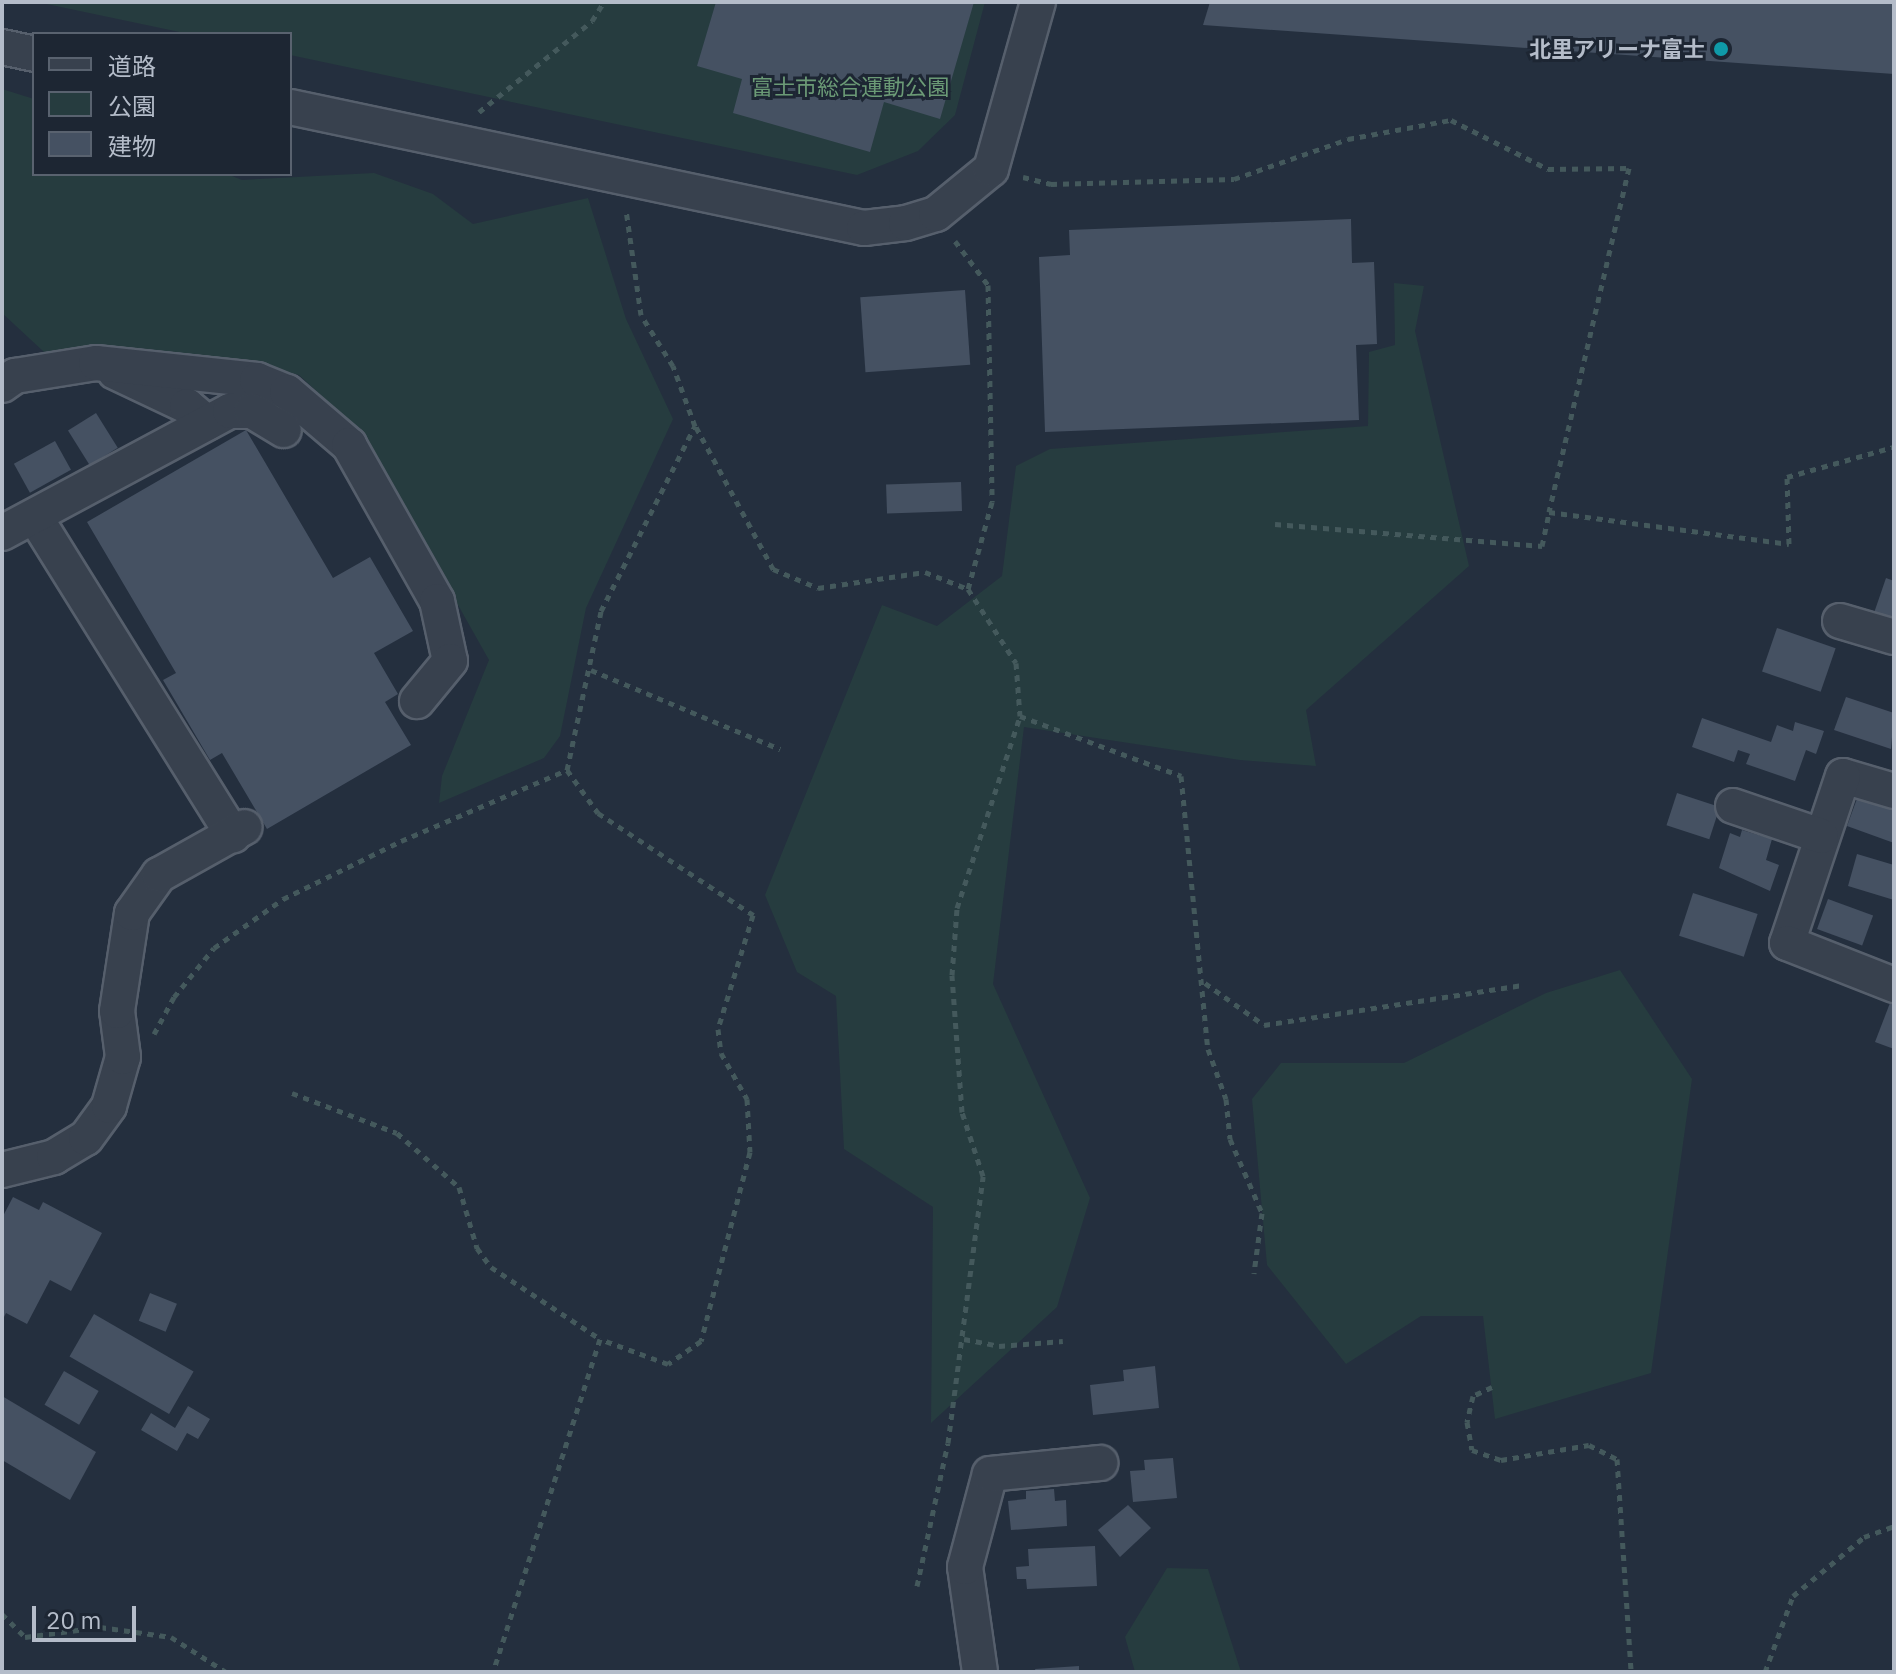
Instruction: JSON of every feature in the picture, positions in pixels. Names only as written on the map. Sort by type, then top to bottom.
[{"type":"street","points":[[292,107],[864,228],[936,214],[991,169],[1038,2]]},
{"type":"street","points":[[2,47],[32,54]]},
{"type":"street","points":[[96,363],[187,406],[207,423]]},
{"type":"street","points":[[2,385],[15,376],[96,363],[257,380],[287,392],[349,445],[437,601],[450,661],[417,701]]},
{"type":"street","points":[[2,533],[230,411],[252,411],[284,430]]},
{"type":"street","points":[[2,1170],[54,1157],[86,1138],[109,1106],[123,1057],[117,1011],[132,913],[159,875],[239,831],[35,517]]},
{"type":"street","points":[[1840,621],[1894,637]]},
{"type":"street","points":[[1894,791],[1843,776],[1787,943],[1894,985]]},
{"type":"street","points":[[1733,806],[1821,836]]},
{"type":"street","points":[[980,1672],[965,1567],[990,1474],[1100,1463]]},
{"type":"path","points":[[472,117],[592,21],[604,2]]},
{"type":"path","points":[[991,169],[1051,184],[1234,179],[1348,139],[1451,120],[1548,169],[1629,168],[1542,546],[1275,524]]},
{"type":"path","points":[[936,214],[988,285],[992,502],[968,589]]},
{"type":"path","points":[[695,426],[773,569],[818,588],[925,572],[968,589],[1016,663],[1020,716],[957,908],[952,975],[962,1112],[983,1176],[964,1339],[917,1586]]},
{"type":"path","points":[[1549,512],[1789,544],[1787,477],[1894,447]]},
{"type":"path","points":[[591,670],[780,749]]},
{"type":"path","points":[[1020,716],[1181,776],[1205,982],[1208,1049],[1226,1099],[1230,1139],[1262,1213],[1254,1273]]},
{"type":"path","points":[[292,1093],[397,1133],[459,1187],[477,1248],[491,1267],[600,1339],[668,1364],[701,1341],[750,1152],[747,1099],[721,1053],[718,1029],[753,915],[598,813],[567,770]]},
{"type":"path","points":[[1205,982],[1264,1025],[1521,985]]},
{"type":"path","points":[[493,1672],[600,1339]]},
{"type":"path","points":[[964,1339],[999,1346],[1063,1341]]},
{"type":"path","points":[[1492,1387],[1473,1396],[1467,1422],[1472,1450],[1501,1460],[1589,1445],[1617,1459],[1631,1672]]},
{"type":"path","points":[[1765,1672],[1793,1596],[1864,1537],[1894,1526]]},
{"type":"path","points":[[2,1614],[25,1637],[100,1627],[171,1637],[226,1672]]},
{"type":"green space","name":"富士市総合運動公園","points":[[37,2],[985,2],[955,115],[918,151],[857,175],[292,55],[292,32],[180,32]]},
{"type":"green space","points":[[2,89],[32,98],[32,176],[232,176],[242,180],[374,173],[433,194],[473,224],[588,198],[626,319],[673,419],[586,608],[560,736],[544,758],[439,803],[442,776],[489,660],[360,431],[299,375],[241,360],[137,348],[44,352],[2,313]]},
{"type":"green space","points":[[1394,283],[1424,286],[1415,331],[1469,566],[1306,710],[1316,766],[1240,760],[1024,727],[993,984],[1090,1198],[1057,1307],[931,1423],[933,1207],[844,1149],[836,996],[797,972],[765,895],[882,605],[937,626],[1002,576],[1016,466],[1050,449],[1368,426],[1369,352],[1395,345]]},
{"type":"green space","points":[[1620,970],[1692,1079],[1651,1373],[1495,1419],[1483,1316],[1421,1316],[1346,1364],[1267,1265],[1252,1099],[1281,1063],[1404,1063],[1546,993]]},
{"type":"green space","points":[[1167,1568],[1208,1569],[1241,1672],[1135,1672],[1125,1637]]},
{"type":"building","points":[[716,2],[974,2],[940,119],[884,102],[870,152],[733,113],[742,79],[697,66]]},
{"type":"building","name":"北里アリーナ富士","points":[[1210,2],[1894,2],[1894,74],[1203,25]]},
{"type":"building","points":[[1351,219],[1352,263],[1374,262],[1377,344],[1356,345],[1359,420],[1045,432],[1039,257],[1070,255],[1069,230]]},
{"type":"building","points":[[965,290],[970,365],[865,372],[860,297]]},
{"type":"building","points":[[96,413],[118,448],[90,465],[68,430]]},
{"type":"building","points":[[246,430],[333,578],[370,557],[413,631],[374,653],[398,694],[385,702],[411,745],[267,829],[222,753],[210,760],[163,680],[176,673],[87,522]]},
{"type":"building","points":[[55,441],[71,470],[30,493],[14,464]]},
{"type":"building","points":[[961,482],[962,511],[887,514],[886,485]]},
{"type":"building","points":[[1886,578],[1894,581],[1894,620],[1874,613]]},
{"type":"building","points":[[1777,628],[1836,648],[1821,692],[1762,671]]},
{"type":"building","points":[[1846,697],[1894,713],[1891,749],[1834,730]]},
{"type":"building","points":[[1702,718],[1771,742],[1777,725],[1793,731],[1795,722],[1824,731],[1816,754],[1806,750],[1795,781],[1746,764],[1750,754],[1738,750],[1734,762],[1692,747]]},
{"type":"building","points":[[1677,793],[1720,807],[1709,839],[1666,825]]},
{"type":"building","points":[[1858,796],[1894,809],[1894,843],[1847,826]]},
{"type":"building","points":[[1742,830],[1772,839],[1766,860],[1779,865],[1770,891],[1719,868],[1730,833],[1740,837]]},
{"type":"building","points":[[1857,854],[1894,865],[1894,900],[1848,886]]},
{"type":"building","points":[[1693,893],[1758,914],[1744,957],[1679,936]]},
{"type":"building","points":[[1828,899],[1873,915],[1862,945],[1817,929]]},
{"type":"building","points":[[1890,1003],[1894,1004],[1894,1049],[1875,1042]]},
{"type":"building","points":[[13,1197],[39,1210],[43,1202],[102,1233],[71,1291],[50,1280],[27,1324],[6,1313],[2,1321],[2,1218]]},
{"type":"building","points":[[150,1293],[177,1304],[166,1332],[139,1321]]},
{"type":"building","points":[[94,1314],[194,1372],[169,1414],[70,1356]]},
{"type":"building","points":[[1155,1366],[1159,1408],[1093,1415],[1090,1385],[1124,1381],[1123,1370]]},
{"type":"building","points":[[64,1371],[99,1391],[79,1425],[44,1405]]},
{"type":"building","points":[[2,1396],[96,1452],[70,1500],[2,1460]]},
{"type":"building","points":[[188,1406],[210,1419],[198,1439],[187,1433],[177,1451],[141,1430],[151,1413],[175,1428]]},
{"type":"building","points":[[1173,1458],[1177,1498],[1133,1502],[1130,1471],[1145,1470],[1144,1460]]},
{"type":"building","points":[[1054,1489],[1055,1501],[1066,1500],[1067,1526],[1011,1530],[1008,1501],[1026,1499],[1026,1491]]},
{"type":"building","points":[[1128,1505],[1151,1528],[1120,1557],[1098,1530]]},
{"type":"building","points":[[1095,1546],[1097,1586],[1027,1589],[1026,1579],[1017,1579],[1016,1567],[1029,1566],[1028,1549]]},
{"type":"building","points":[[1079,1666],[1079,1672],[1036,1672],[1035,1669]]},
{"type":"place","name":"北里アリーナ富士","points":[[1721,49]]}]
